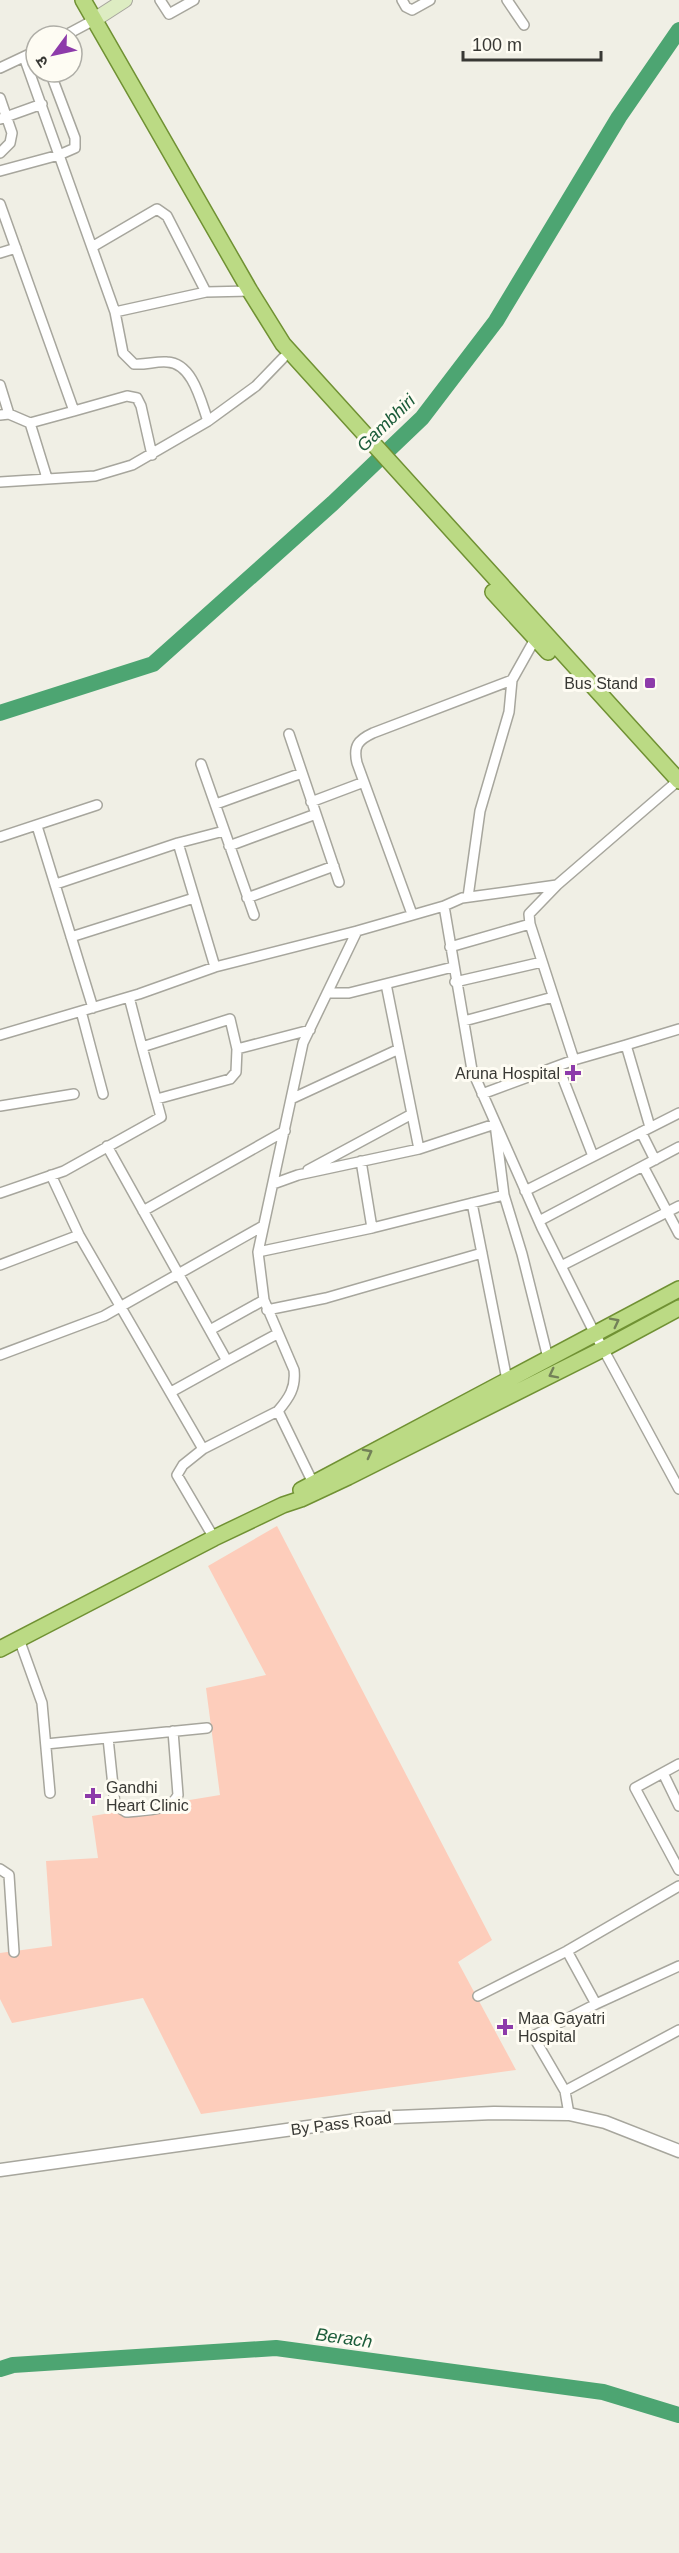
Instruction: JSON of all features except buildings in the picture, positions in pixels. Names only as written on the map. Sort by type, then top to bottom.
[{"type":"main road","points":[[83,0],[270,325],[296,361],[524,619],[535,639],[678,784]]},
{"type":"main road","points":[[94,20],[125,0]]},
{"type":"main road","points":[[270,325],[270,336],[283,358],[678,784]]},
{"type":"main road","points":[[0,1649],[214,1538],[283,1505],[594,1332],[679,1289]]},
{"type":"main road","points":[[315,1487],[603,1349],[679,1308]]},
{"type":"street","points":[[160,0],[169,14],[194,0]]},
{"type":"street","points":[[402,0],[406,7],[412,10],[430,0]]},
{"type":"street","points":[[507,0],[524,25]]},
{"type":"street","points":[[84,25],[94,20]]},
{"type":"street","points":[[0,68],[24,57]]},
{"type":"street","points":[[34,84],[115,312],[121,347],[127,358],[134,364],[169,362],[184,369],[200,397],[208,421]]},
{"type":"street","points":[[0,169],[59,155],[72,150],[76,144],[54,84]]},
{"type":"street","points":[[0,98],[3,118],[12,138],[0,153]]},
{"type":"street","points":[[3,118],[42,104]]},
{"type":"street","points":[[0,204],[74,411]]},
{"type":"street","points":[[92,247],[157,209],[167,216],[206,292]]},
{"type":"street","points":[[0,253],[16,248]]},
{"type":"street","points":[[115,312],[206,292],[250,291]]},
{"type":"street","points":[[0,482],[94,476],[132,465],[208,421],[256,386],[283,358]]},
{"type":"street","points":[[0,385],[5,415],[30,423],[127,396],[137,398],[152,454]]},
{"type":"street","points":[[30,423],[47,478]]},
{"type":"street","points":[[468,897],[480,811],[509,712],[512,680],[535,639]]},
{"type":"street","points":[[412,914],[355,754],[358,742],[365,737],[512,680]]},
{"type":"street","points":[[289,734],[339,882]]},
{"type":"street","points":[[201,764],[254,915]]},
{"type":"street","points":[[216,804],[302,773]]},
{"type":"street","points":[[312,802],[364,782]]},
{"type":"street","points":[[574,1060],[530,924],[529,914],[557,885],[678,784]]},
{"type":"street","points":[[0,837],[97,805]]},
{"type":"street","points":[[230,846],[316,814]]},
{"type":"street","points":[[37,826],[93,1008]]},
{"type":"street","points":[[56,884],[178,843],[224,831]]},
{"type":"street","points":[[178,843],[214,967]]},
{"type":"street","points":[[248,898],[334,866]]},
{"type":"street","points":[[0,1035],[129,997],[214,967],[357,931],[468,897],[557,885]]},
{"type":"street","points":[[71,937],[194,898]]},
{"type":"street","points":[[444,906],[455,982],[472,1070],[561,1266],[679,1489]]},
{"type":"street","points":[[450,947],[530,924]]},
{"type":"street","points":[[214,1538],[177,1475],[183,1465],[203,1449],[278,1411],[287,1401],[295,1382],[294,1370],[265,1305],[258,1252],[303,1043],[357,931]]},
{"type":"street","points":[[455,982],[542,962]]},
{"type":"street","points":[[327,993],[349,993],[453,967]]},
{"type":"street","points":[[386,984],[419,1149]]},
{"type":"street","points":[[0,1193],[64,1171],[161,1117],[129,997]]},
{"type":"street","points":[[464,1021],[553,997]]},
{"type":"street","points":[[81,1011],[103,1094]]},
{"type":"street","points":[[142,1047],[230,1019],[237,1049],[236,1072],[230,1079],[157,1099]]},
{"type":"street","points":[[237,1049],[310,1029]]},
{"type":"street","points":[[482,1094],[574,1060],[679,1029]]},
{"type":"street","points":[[626,1045],[655,1160]]},
{"type":"street","points":[[291,1099],[399,1048]]},
{"type":"street","points":[[558,1066],[593,1156]]},
{"type":"street","points":[[0,1106],[74,1094]]},
{"type":"street","points":[[525,1191],[679,1113]]},
{"type":"street","points":[[298,1175],[412,1114]]},
{"type":"street","points":[[273,1184],[298,1175],[419,1149],[495,1124]]},
{"type":"street","points":[[495,1124],[504,1195],[522,1254],[548,1358]]},
{"type":"street","points":[[143,1211],[285,1131]]},
{"type":"street","points":[[107,1146],[227,1361]]},
{"type":"street","points":[[539,1221],[679,1147]]},
{"type":"street","points":[[361,1161],[372,1228]]},
{"type":"street","points":[[643,1166],[679,1234]]},
{"type":"street","points":[[51,1175],[79,1235],[203,1449]]},
{"type":"street","points":[[258,1252],[372,1228],[504,1195]]},
{"type":"street","points":[[472,1203],[507,1380]]},
{"type":"street","points":[[561,1266],[679,1206]]},
{"type":"street","points":[[0,1355],[104,1316],[263,1226]]},
{"type":"street","points":[[0,1265],[79,1235]]},
{"type":"street","points":[[210,1330],[265,1305],[326,1298],[482,1253]]},
{"type":"street","points":[[171,1392],[277,1334]]},
{"type":"street","points":[[278,1411],[315,1487]]},
{"type":"street","points":[[19,1639],[42,1703],[50,1793]]},
{"type":"street","points":[[46,1744],[207,1728]]},
{"type":"street","points":[[108,1738],[115,1804],[126,1812],[168,1806],[176,1801],[178,1795],[173,1731]]},
{"type":"street","points":[[679,1764],[635,1788],[679,1870]]},
{"type":"street","points":[[663,1773],[679,1806]]},
{"type":"street","points":[[0,1869],[9,1875],[14,1952]]},
{"type":"street","points":[[478,1996],[567,1951],[679,1886]]},
{"type":"street","points":[[567,1951],[596,2004]]},
{"type":"street","points":[[563,2115],[565,2091],[533,2036],[679,1966]]},
{"type":"street","points":[[565,2091],[679,2030]]},
{"type":"street","name":"By Pass Road","points":[[2,2166],[372,2118],[494,2113],[563,2115],[605,2122],[679,2151]]},
{"type":"shaded area","points":[[277,1526],[492,1940],[458,1962],[516,2070],[201,2114],[143,1998],[12,2023],[0,1999],[0,1953],[52,1946],[46,1861],[98,1858],[92,1816],[220,1795],[206,1688],[266,1675],[208,1566]]},
{"type":"waterway","name":"Gambhiri","points":[[0,713],[153,664],[333,503],[422,418],[496,321],[619,117],[679,30]]},
{"type":"waterway","name":"Berach","points":[[0,2369],[13,2365],[276,2348],[603,2392],[679,2415]]},
{"type":"place","name":"Bus Stand","points":[[650,683]]},
{"type":"place","name":"Aruna Hospital","points":[[573,1073]]},
{"type":"place","name":"Gandhi Heart Clinic","points":[[93,1796]]},
{"type":"place","name":"Maa Gayatri Hospital","points":[[505,2027]]}]
